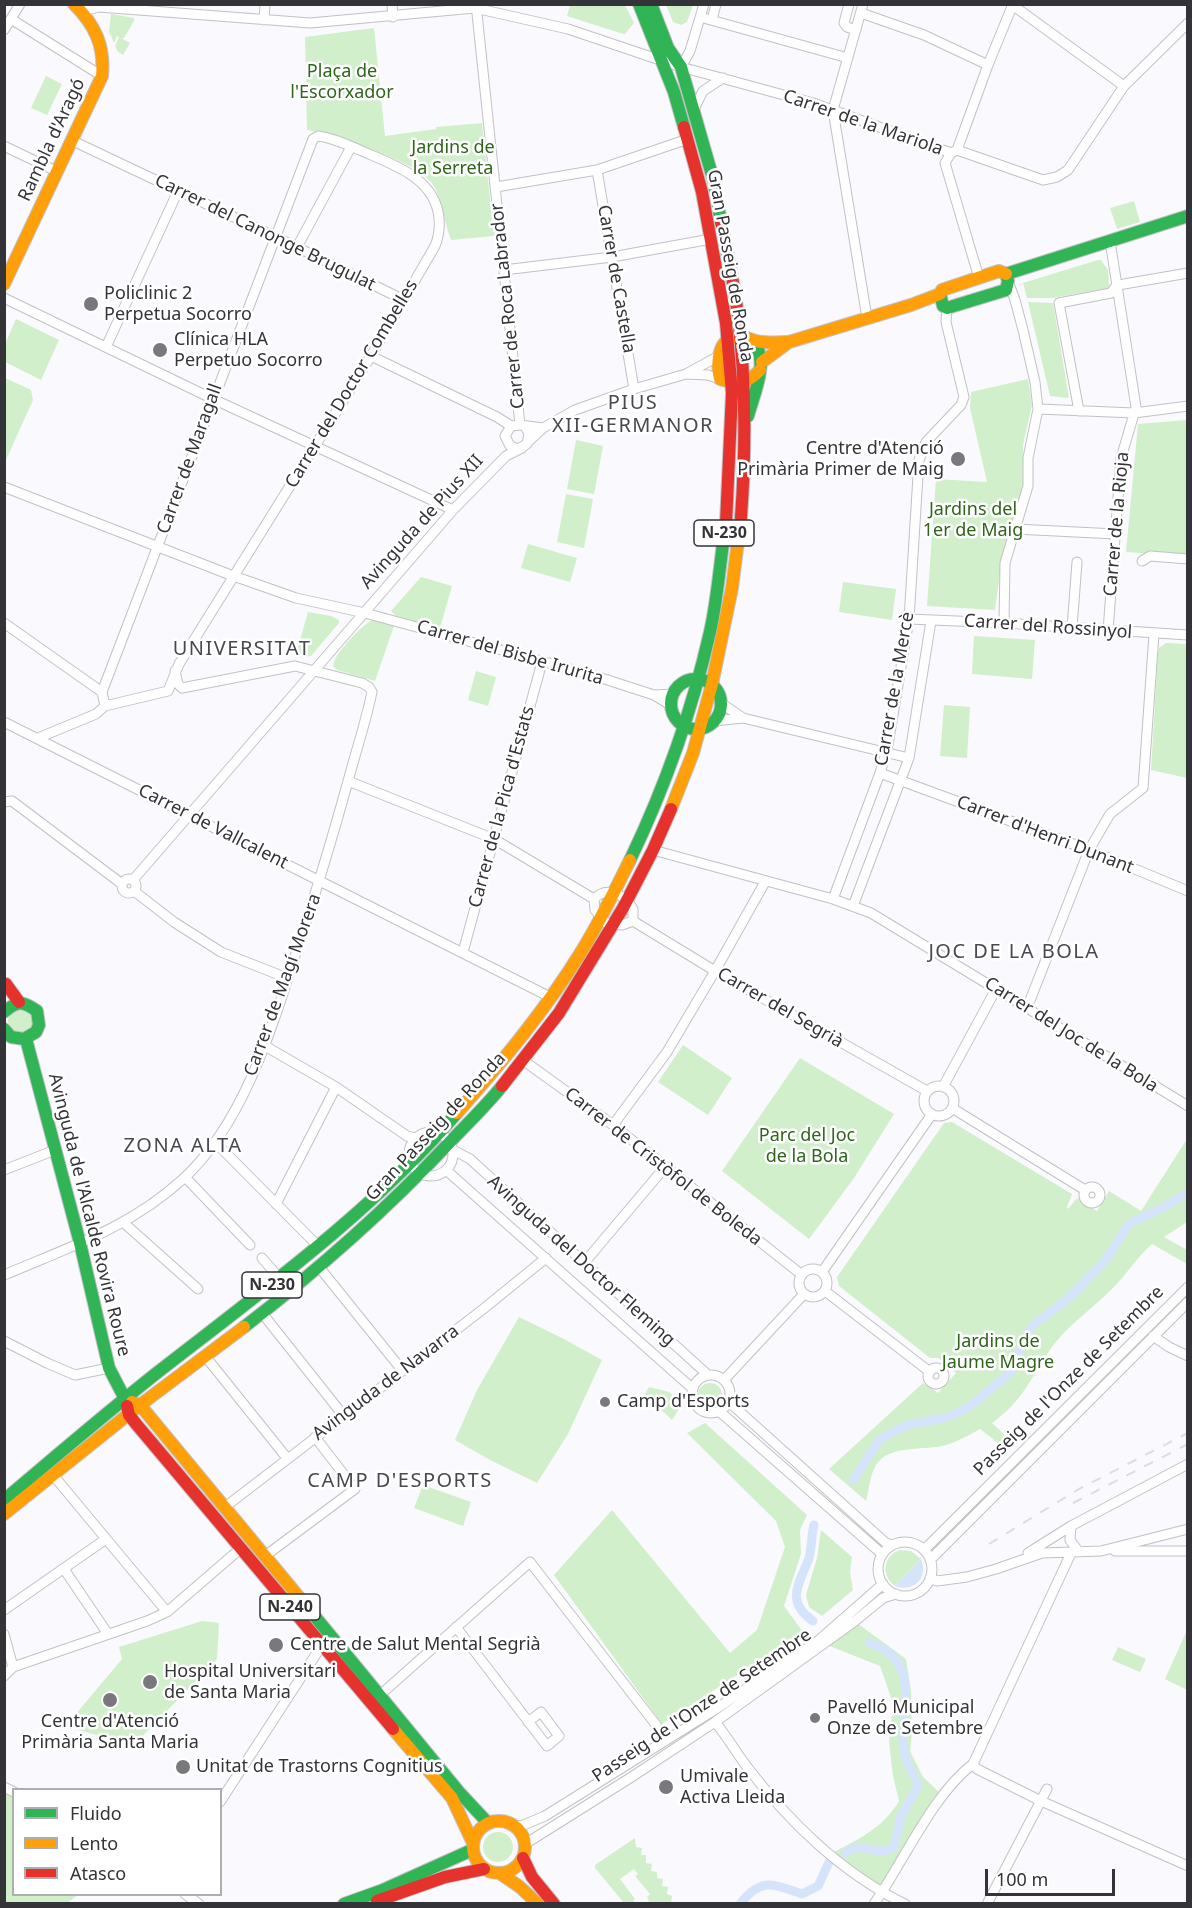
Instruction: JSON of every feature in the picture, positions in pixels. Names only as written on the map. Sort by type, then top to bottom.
[{"type":"main road","name":"Gran Passeig de Ronda","points":[[639,4],[674,92],[688,139],[734,338]]},
{"type":"main road","name":"Gran Passeig de Ronda","points":[[447,1142],[583,949],[614,892],[651,816],[684,725],[710,631],[726,520],[734,338],[722,220],[694,108],[681,67],[668,48],[651,4]]},
{"type":"main road","name":"Rambla d'Aragó","points":[[4,284],[102,76],[104,53],[101,41],[78,8]]},
{"type":"main road","points":[[1007,277],[1188,216]]},
{"type":"main road","points":[[943,301],[942,290],[999,271],[1007,277]]},
{"type":"main road","points":[[789,342],[761,366],[753,378],[732,382],[717,357],[719,351],[734,338],[789,342],[911,305],[1006,290],[1007,277]]},
{"type":"main road","points":[[745,426],[761,366],[762,354],[753,341]]},
{"type":"main road","name":"Gran Passeig de Ronda","points":[[6,1497],[125,1399],[280,1279],[447,1142],[500,1090],[559,1012],[613,925],[653,850],[693,753],[712,684],[732,588],[741,530],[745,426],[732,382]]},
{"type":"main road","points":[[696,679],[712,684],[718,691],[721,704],[719,715],[714,722],[699,728],[684,725],[676,718],[673,700],[682,683],[696,679]]},
{"type":"main road","points":[[5,984],[10,987],[9,1005],[33,1007],[39,1019],[36,1032],[26,1039],[13,1038],[5,1031]]},
{"type":"main road","name":"Avinguda de l'Alcalde Rovira Roure","points":[[26,1039],[80,1243],[109,1368],[125,1399],[129,1414],[240,1549],[452,1798],[472,1846]]},
{"type":"main road","name":"Gran Passeig de Ronda","points":[[4,1514],[140,1405],[319,1267],[371,1221],[415,1168]]},
{"type":"main road","name":"N-240","points":[[125,1399],[140,1405],[459,1792],[488,1823]]},
{"type":"main road","points":[[344,1904],[383,1890],[472,1846],[477,1832],[488,1823],[501,1821],[513,1825],[522,1834],[525,1844],[523,1858],[526,1868],[554,1904]]},
{"type":"main road","name":"N-240","points":[[472,1846],[475,1860],[484,1869]]},
{"type":"main road","points":[[370,1904],[439,1879],[484,1869],[501,1874],[513,1870],[523,1858]]},
{"type":"main road","points":[[501,1874],[520,1887],[538,1904]]},
{"type":"street","points":[[4,30],[20,4]]},
{"type":"street","points":[[264,20],[266,4]]},
{"type":"street","points":[[392,4],[393,17]]},
{"type":"street","points":[[78,8],[99,7],[310,23],[393,17],[476,6],[568,29],[681,67],[690,51],[704,4]]},
{"type":"street","points":[[712,20],[716,4]]},
{"type":"street","points":[[847,5],[844,23],[847,27],[856,30]]},
{"type":"street","points":[[980,278],[945,163],[954,152],[1012,5],[1124,86],[1188,23]]},
{"type":"street","name":"Carrer de Roca Labrador","points":[[476,6],[519,426]]},
{"type":"street","points":[[867,318],[833,110],[862,8],[988,65]]},
{"type":"street","points":[[700,17],[848,58]]},
{"type":"street","points":[[11,20],[102,76]]},
{"type":"street","name":"Carrer de la Mariola","points":[[681,67],[833,110],[1043,180],[1057,177],[1068,170],[1124,86]]},
{"type":"street","points":[[694,108],[703,91],[723,78]]},
{"type":"street","name":"Carrer del Doctor Combelles","points":[[105,706],[167,692],[175,670],[371,356],[438,238],[439,220],[435,200],[421,181],[406,171],[335,140],[318,136],[313,139],[310,146]]},
{"type":"street","points":[[496,187],[597,170],[688,139]]},
{"type":"street","name":"Carrer del Canonge Brugulat","points":[[73,141],[404,300]]},
{"type":"street","points":[[4,146],[58,172]]},
{"type":"street","name":"Carrer de Maragall","points":[[102,692],[310,146]]},
{"type":"street","points":[[297,247],[351,147]]},
{"type":"street","name":"Carrer de Castella","points":[[597,170],[634,389]]},
{"type":"street","points":[[106,347],[178,191]]},
{"type":"street","points":[[504,270],[612,257],[711,239]]},
{"type":"street","name":"Carrer de la Rioja","points":[[1108,631],[1121,458],[1134,413],[1135,401],[1110,241]]},
{"type":"street","points":[[1079,411],[1059,303],[1111,293],[1116,286],[1188,273]]},
{"type":"street","points":[[1004,623],[1005,563],[1028,486],[1028,458],[1038,409],[1035,381],[1007,277]]},
{"type":"street","points":[[4,298],[213,399],[453,510]]},
{"type":"street","name":"Carrer de la Mercè","points":[[833,900],[886,752],[909,619],[919,460],[926,442],[961,405],[964,397],[943,301]]},
{"type":"street","points":[[371,356],[519,426],[529,433],[529,441]]},
{"type":"street","points":[[543,428],[519,426],[505,436],[508,444],[515,448],[522,448],[543,428],[575,410],[686,374],[717,357]]},
{"type":"street","points":[[686,374],[708,375],[732,382]]},
{"type":"street","points":[[1038,409],[1134,413],[1188,406]]},
{"type":"street","name":"Avinguda de Pius XII","points":[[506,456],[508,444]]},
{"type":"street","name":"Avinguda de Pius XII","points":[[133,880],[453,510],[506,456],[522,448]]},
{"type":"street","name":"Carrer del Bisbe Irurita","points":[[4,487],[234,576],[296,597],[365,613],[673,700]]},
{"type":"street","points":[[1015,529],[1116,534]]},
{"type":"street","points":[[1142,561],[1150,556],[1188,559]]},
{"type":"street","points":[[1072,628],[1077,562]]},
{"type":"street","name":"Carrer del Rossinyol","points":[[909,619],[1188,635]]},
{"type":"street","name":"Carrer de la Mercè","points":[[854,906],[909,758],[931,621]]},
{"type":"street","points":[[4,623],[102,692],[105,706],[96,714],[38,738]]},
{"type":"street","points":[[1027,1008],[1089,850],[1110,814],[1143,788],[1154,634]]},
{"type":"street","name":"Carrer de la Pica d'Estats","points":[[463,952],[542,662]]},
{"type":"street","points":[[175,670],[178,685],[182,688],[295,666],[314,670]]},
{"type":"street","name":"Carrer de Magí Morera","points":[[4,1275],[124,1223],[185,1177],[215,1142],[257,1066],[320,880],[372,692],[363,683],[314,670]]},
{"type":"street","points":[[721,704],[743,718],[909,758]]},
{"type":"street","points":[[714,722],[743,718]]},
{"type":"street","name":"Carrer de Vallcalent","points":[[4,722],[550,997]]},
{"type":"street","points":[[880,774],[901,780]]},
{"type":"street","name":"Carrer d'Henri Dunant","points":[[901,780],[1089,850],[1188,891]]},
{"type":"street","points":[[348,781],[494,839],[594,899]]},
{"type":"street","points":[[4,802],[12,801],[122,884]]},
{"type":"street","name":"Carrer del Joc de la Bola","points":[[653,850],[854,906],[871,913],[1188,1106]]},
{"type":"street","points":[[126,879],[133,880],[136,884],[134,891],[130,893],[122,889],[122,884],[126,879]]},
{"type":"street","points":[[613,1125],[667,1052],[765,882]]},
{"type":"street","points":[[134,891],[174,922],[221,952],[287,978]]},
{"type":"street","points":[[614,892],[627,900],[634,912],[633,921],[622,925],[606,922],[595,910],[594,899],[599,894],[614,892]]},
{"type":"street","name":"Carrer del Segrià","points":[[633,921],[715,971],[927,1091]]},
{"type":"street","points":[[943,1087],[996,989]]},
{"type":"street","points":[[265,1046],[336,1087],[411,1139]]},
{"type":"street","name":"Carrer de Cristòfol de Boleda","points":[[524,1060],[613,1125],[802,1275]]},
{"type":"street","points":[[276,1204],[336,1087]]},
{"type":"street","points":[[934,1087],[943,1087],[952,1095],[951,1108],[941,1115],[932,1114],[924,1104],[927,1091],[934,1087]]},
{"type":"street","points":[[951,1108],[1085,1190]]},
{"type":"street","points":[[822,1272],[932,1114]]},
{"type":"street","points":[[424,1132],[447,1142],[453,1157],[446,1170],[433,1176],[415,1168],[409,1154],[411,1139],[424,1132]]},
{"type":"street","points":[[215,1142],[319,1247]]},
{"type":"street","name":"Avinguda del Doctor Fleming","points":[[447,1142],[468,1158],[708,1375]]},
{"type":"street","points":[[4,1170],[55,1150]]},
{"type":"street","points":[[584,1263],[665,1167]]},
{"type":"street","name":"Avinguda del Doctor Fleming","points":[[446,1170],[693,1389]]},
{"type":"street","points":[[185,1177],[250,1245]]},
{"type":"street","points":[[124,1223],[198,1288]]},
{"type":"street","points":[[262,1258],[280,1279]]},
{"type":"street","name":"Avinguda de Navarra","points":[[225,1507],[546,1258]]},
{"type":"street","points":[[319,1267],[402,1370]]},
{"type":"street","points":[[812,1269],[822,1272],[827,1279],[825,1291],[813,1298],[804,1294],[799,1283],[802,1275],[812,1269]]},
{"type":"street","name":"Passeig de l'Onze de Setembre","points":[[924,1550],[1188,1287]]},
{"type":"street","points":[[825,1291],[930,1372]]},
{"type":"street","points":[[724,1380],[804,1294]]},
{"type":"street","name":"Passeig de l'Onze de Setembre","points":[[930,1560],[1188,1302]]},
{"type":"street","points":[[262,1313],[344,1414]]},
{"type":"street","points":[[1153,1336],[1187,1356]]},
{"type":"street","points":[[4,1341],[75,1375],[109,1368]]},
{"type":"street","points":[[205,1356],[287,1458]]},
{"type":"street","points":[[708,1375],[724,1380],[730,1389],[729,1402],[720,1411],[707,1412],[698,1407],[694,1401],[693,1389],[699,1380],[708,1375]]},
{"type":"street","points":[[729,1402],[886,1543],[892,1545],[909,1542],[924,1550],[932,1569],[930,1578],[920,1591],[913,1595],[896,1594],[883,1584],[878,1569],[882,1554],[892,1545]]},
{"type":"street","points":[[720,1411],[882,1554]]},
{"type":"street","points":[[265,1556],[355,1489],[315,1437]]},
{"type":"street","points":[[1017,1562],[1071,1526],[1188,1464]]},
{"type":"street","points":[[53,1475],[167,1612]]},
{"type":"street","points":[[1071,1526],[1070,1540],[1075,1551]]},
{"type":"street","points":[[1057,1583],[1071,1564],[1096,1551],[1188,1529]]},
{"type":"street","points":[[4,1610],[106,1539]]},
{"type":"street","points":[[4,1676],[13,1667],[167,1612],[240,1549]]},
{"type":"street","points":[[874,1904],[937,1803],[958,1775],[973,1764],[1057,1583],[1075,1551]]},
{"type":"street","points":[[930,1578],[937,1581],[967,1577],[1042,1553],[1188,1551]]},
{"type":"street","points":[[1055,1552],[1061,1557],[1062,1562],[1057,1583]]},
{"type":"street","points":[[380,1695],[530,1562],[667,1739]]},
{"type":"street","points":[[64,1569],[108,1634]]},
{"type":"street","name":"Passeig de l'Onze de Setembre","points":[[513,1825],[521,1826],[545,1816],[818,1641],[883,1584]]},
{"type":"street","name":"Passeig de l'Onze de Setembre","points":[[525,1844],[630,1779],[715,1722],[855,1621],[883,1598],[896,1594]]},
{"type":"street","points":[[456,1627],[528,1722]]},
{"type":"street","points":[[4,1634],[13,1667]]},
{"type":"street","points":[[222,1799],[322,1645]]},
{"type":"street","points":[[715,1722],[778,1805],[828,1852],[882,1893],[904,1904]]},
{"type":"street","points":[[973,1764],[976,1769],[1041,1801],[1188,1866]]},
{"type":"street","points":[[987,1904],[1047,1789]]},
{"type":"green space","points":[[570,5],[625,5],[634,23],[625,34],[620,33],[567,16]]},
{"type":"green space","points":[[666,5],[693,5],[687,22],[681,25],[673,22]]},
{"type":"green space","points":[[111,14],[134,18],[124,38],[121,38],[130,43],[123,55],[115,46],[119,37],[117,36],[114,43],[109,31]]},
{"type":"green space","points":[[374,28],[385,136],[436,129],[436,127],[482,123],[494,236],[451,240],[437,192],[426,177],[376,151],[307,130],[305,37]]},
{"type":"green space","points":[[46,76],[62,84],[47,115],[31,108]]},
{"type":"green space","points":[[1134,201],[1140,222],[1117,229],[1110,208]]},
{"type":"green space","points":[[1101,260],[1108,270],[1109,288],[1053,298],[1027,298],[1023,283]]},
{"type":"green space","points":[[1028,302],[1053,303],[1069,398],[1050,396]]},
{"type":"green space","points":[[16,319],[59,340],[41,380],[5,362],[5,344]]},
{"type":"green space","points":[[5,378],[31,390],[33,400],[5,462]]},
{"type":"green space","name":"Jardins del 1er de Maig","points":[[1028,379],[1032,405],[1023,445],[1024,491],[1002,558],[995,610],[927,606],[936,479],[987,482],[970,408],[971,392]]},
{"type":"green space","points":[[1187,420],[1187,556],[1126,552],[1138,424]]},
{"type":"green space","points":[[576,440],[603,446],[594,494],[567,489]]},
{"type":"green space","points":[[566,494],[593,499],[584,548],[557,542]]},
{"type":"green space","points":[[528,544],[577,558],[570,582],[521,568]]},
{"type":"green space","points":[[421,577],[452,586],[440,628],[396,616],[391,611]]},
{"type":"green space","points":[[843,582],[896,589],[892,620],[839,612]]},
{"type":"green space","points":[[308,612],[331,616],[339,620],[339,623],[311,656],[295,658]]},
{"type":"green space","points":[[372,620],[394,626],[375,681],[337,670],[333,666],[349,641]]},
{"type":"green space","points":[[974,636],[1035,640],[1032,679],[972,674]]},
{"type":"green space","points":[[1166,643],[1187,644],[1187,778],[1151,770],[1158,653],[1159,648]]},
{"type":"green space","points":[[476,671],[496,677],[488,706],[468,700]]},
{"type":"green space","points":[[944,705],[970,707],[967,758],[940,756]]},
{"type":"green space","points":[[21,1008],[30,1012],[34,1021],[30,1030],[21,1034],[12,1030],[8,1021],[12,1012]]},
{"type":"green space","points":[[683,1045],[732,1078],[708,1115],[658,1082]]},
{"type":"green space","name":"Parc del Joc de la Bola","points":[[800,1058],[894,1114],[854,1178],[809,1239],[722,1171]]},
{"type":"green space","name":"Jardins de Jaume Magre","points":[[952,1122],[1072,1194],[1068,1209],[1077,1198],[1097,1211],[1109,1191],[1141,1211],[1187,1139],[1187,1222],[1164,1237],[1187,1250],[1187,1264],[1152,1244],[1112,1289],[1058,1339],[1020,1397],[992,1423],[1009,1439],[1002,1446],[980,1429],[946,1445],[908,1449],[890,1454],[876,1465],[866,1501],[829,1469],[923,1383],[938,1393],[956,1373],[938,1358],[930,1358],[839,1286],[837,1277],[944,1123]]},
{"type":"green space","points":[[519,1317],[602,1360],[568,1434],[537,1483],[455,1440],[477,1390]]},
{"type":"green space","points":[[705,1383],[715,1383],[722,1390],[722,1400],[715,1407],[705,1407],[698,1400],[698,1390]]},
{"type":"green space","points":[[649,1387],[669,1392],[682,1404],[672,1420],[645,1394]]},
{"type":"green space","points":[[705,1423],[807,1515],[800,1530],[801,1554],[784,1606],[803,1632],[662,1724],[554,1575],[612,1510],[730,1653],[757,1630],[785,1547],[776,1521],[687,1433]]},
{"type":"green space","points":[[423,1485],[471,1502],[463,1526],[414,1508]]},
{"type":"green space","points":[[821,1530],[852,1557],[850,1572],[853,1590],[822,1616],[809,1607],[806,1595],[817,1558]]},
{"type":"green space","points":[[899,1550],[911,1551],[921,1559],[895,1586],[887,1577],[886,1566],[890,1557]]},
{"type":"green space","points":[[202,1621],[219,1623],[217,1659],[133,1746],[72,1728],[70,1721],[122,1659],[119,1647]]},
{"type":"green space","points":[[857,1623],[906,1659],[911,1691],[910,1751],[923,1777],[939,1792],[903,1860],[882,1889],[834,1852],[862,1837],[878,1825],[899,1801],[889,1742],[893,1703],[880,1666],[827,1645]]},
{"type":"green space","points":[[1187,1630],[1187,1690],[1165,1679]]},
{"type":"green space","points":[[1118,1647],[1146,1659],[1140,1672],[1112,1660]]},
{"type":"green space","points":[[4,1790],[12,1794],[12,1896],[77,1896],[67,1903],[5,1903]]},
{"type":"green space","points":[[498,1832],[509,1836],[513,1847],[509,1858],[498,1862],[487,1858],[483,1847],[487,1836]]},
{"type":"green space","points":[[635,1838],[636,1847],[642,1848],[641,1855],[646,1855],[646,1863],[652,1864],[651,1871],[657,1872],[657,1878],[663,1879],[662,1886],[668,1887],[667,1894],[672,1896],[671,1903],[647,1903],[649,1901],[647,1897],[650,1894],[635,1876],[638,1874],[634,1869],[620,1879],[635,1899],[633,1900],[635,1903],[624,1903],[595,1868],[595,1865]]},
{"type":"water","points":[[921,1559],[923,1572],[918,1582],[908,1587],[895,1586]]},
{"type":"waterway","points":[[853,1480],[880,1439],[907,1425],[948,1417],[969,1407],[1011,1372],[1032,1326],[1069,1298],[1104,1262],[1129,1224],[1166,1206],[1188,1192]]},
{"type":"waterway","points":[[813,1621],[804,1614],[799,1606],[797,1591],[809,1558],[814,1525]]},
{"type":"waterway","points":[[845,1853],[854,1848],[885,1851],[894,1847],[901,1816],[918,1786],[904,1752],[905,1689],[903,1675],[898,1662],[887,1651],[869,1643]]},
{"type":"waterway","points":[[740,1904],[761,1886],[775,1886],[802,1894],[818,1886],[829,1862]]},
{"type":"railway","points":[[989,1544],[1079,1489],[1188,1433]]},
{"type":"railway","points":[[1073,1503],[1188,1444]]},
{"type":"traffic: fast","points":[[639,4],[674,92],[684,127]]},
{"type":"traffic: fast","points":[[651,4],[668,48],[681,67],[714,182],[721,222]]},
{"type":"traffic: fast","points":[[1006,274],[1188,216]]},
{"type":"traffic: fast","points":[[940,294],[943,306],[947,308],[1006,290],[1008,281],[1006,274]]},
{"type":"traffic: fast","points":[[748,416],[757,387],[760,367],[758,349],[753,341]]},
{"type":"traffic: fast","points":[[630,860],[666,777],[695,691],[713,619],[726,523]]},
{"type":"traffic: fast","points":[[696,679],[705,681],[716,690],[721,704],[719,713],[710,724],[696,729],[687,727],[676,718],[671,704],[673,695],[682,684],[696,679]]},
{"type":"traffic: fast","points":[[4,1012],[13,1005],[20,1003],[28,1005],[37,1011],[39,1025],[36,1032],[24,1039],[11,1037],[4,1029]]},
{"type":"traffic: fast","points":[[26,1039],[80,1243],[109,1368],[125,1399]]},
{"type":"traffic: fast","points":[[244,1327],[298,1284],[376,1216],[502,1086]]},
{"type":"traffic: fast","points":[[4,1500],[119,1403],[352,1218],[423,1150],[457,1113]]},
{"type":"traffic: fast","points":[[312,1613],[459,1792],[488,1823]]},
{"type":"traffic: fast","points":[[344,1904],[383,1890],[472,1850]]},
{"type":"traffic: slow","points":[[4,284],[102,76],[102,55],[97,37],[88,20],[74,4]]},
{"type":"traffic: slow","points":[[762,362],[789,342],[911,305],[940,294],[942,290],[999,271],[1006,274]]},
{"type":"traffic: slow","points":[[760,370],[742,382],[720,379],[718,364],[724,344],[735,337],[760,342],[787,342]]},
{"type":"traffic: slow","points":[[671,809],[693,753],[712,684],[732,588],[741,517]]},
{"type":"traffic: slow","points":[[457,1113],[508,1054],[555,992],[589,938],[630,860]]},
{"type":"traffic: slow","points":[[4,1514],[140,1405],[244,1327]]},
{"type":"traffic: slow","points":[[132,1402],[140,1405],[312,1613]]},
{"type":"traffic: slow","points":[[393,1729],[452,1798],[473,1843]]},
{"type":"traffic: slow","points":[[494,1821],[504,1821],[518,1828],[525,1847],[518,1866],[504,1873],[494,1873],[484,1869],[477,1862],[473,1852],[473,1842],[477,1832],[484,1825],[494,1821]]},
{"type":"traffic: slow","points":[[501,1874],[520,1887],[538,1904]]},
{"type":"traffic: jam","points":[[684,127],[702,192],[726,323],[732,393],[726,523]]},
{"type":"traffic: jam","points":[[721,222],[735,297],[744,386],[744,465],[741,517]]},
{"type":"traffic: jam","points":[[502,1086],[559,1013],[623,908],[671,809]]},
{"type":"traffic: jam","points":[[6,984],[19,1002]]},
{"type":"traffic: jam","points":[[127,1406],[129,1415],[137,1425],[393,1729]]},
{"type":"traffic: jam","points":[[523,1858],[532,1877],[554,1904]]},
{"type":"traffic: jam","points":[[377,1901],[445,1877],[484,1869]]},
{"type":"place","name":"Policlinic 2 Perpetua Socorro","points":[[91,304]]},
{"type":"place","name":"Clínica HLA Perpetuo Socorro","points":[[160,350]]},
{"type":"place","name":"Centre d'Atenció Primària Primer de Maig","points":[[958,459]]},
{"type":"place","name":"Camp d'Esports","points":[[605,1402]]},
{"type":"place","name":"Centre de Salut Mental Segrià","points":[[276,1645]]},
{"type":"place","name":"Hospital Universitari de Santa Maria","points":[[150,1682]]},
{"type":"place","name":"Centre d'Atenció Primària Santa Maria","points":[[110,1700]]},
{"type":"place","name":"Pavelló Municipal Onze de Setembre","points":[[815,1718]]},
{"type":"place","name":"Unitat de Trastorns Cognitius","points":[[183,1767]]},
{"type":"place","name":"Umivale Activa Lleida","points":[[666,1787]]},
{"type":"district","name":"PIUS XII-GERMANOR","points":[[633,414]]},
{"type":"district","name":"UNIVERSITAT","points":[[242,649]]},
{"type":"district","name":"JOC DE LA BOLA","points":[[1014,952]]},
{"type":"district","name":"ZONA ALTA","points":[[183,1146]]},
{"type":"district","name":"CAMP D'ESPORTS","points":[[400,1481]]},
{"type":"park label","name":"Plaça de l'Escorxador","points":[[342,82]]},
{"type":"park label","name":"Jardins de la Serreta","points":[[453,158]]}]
